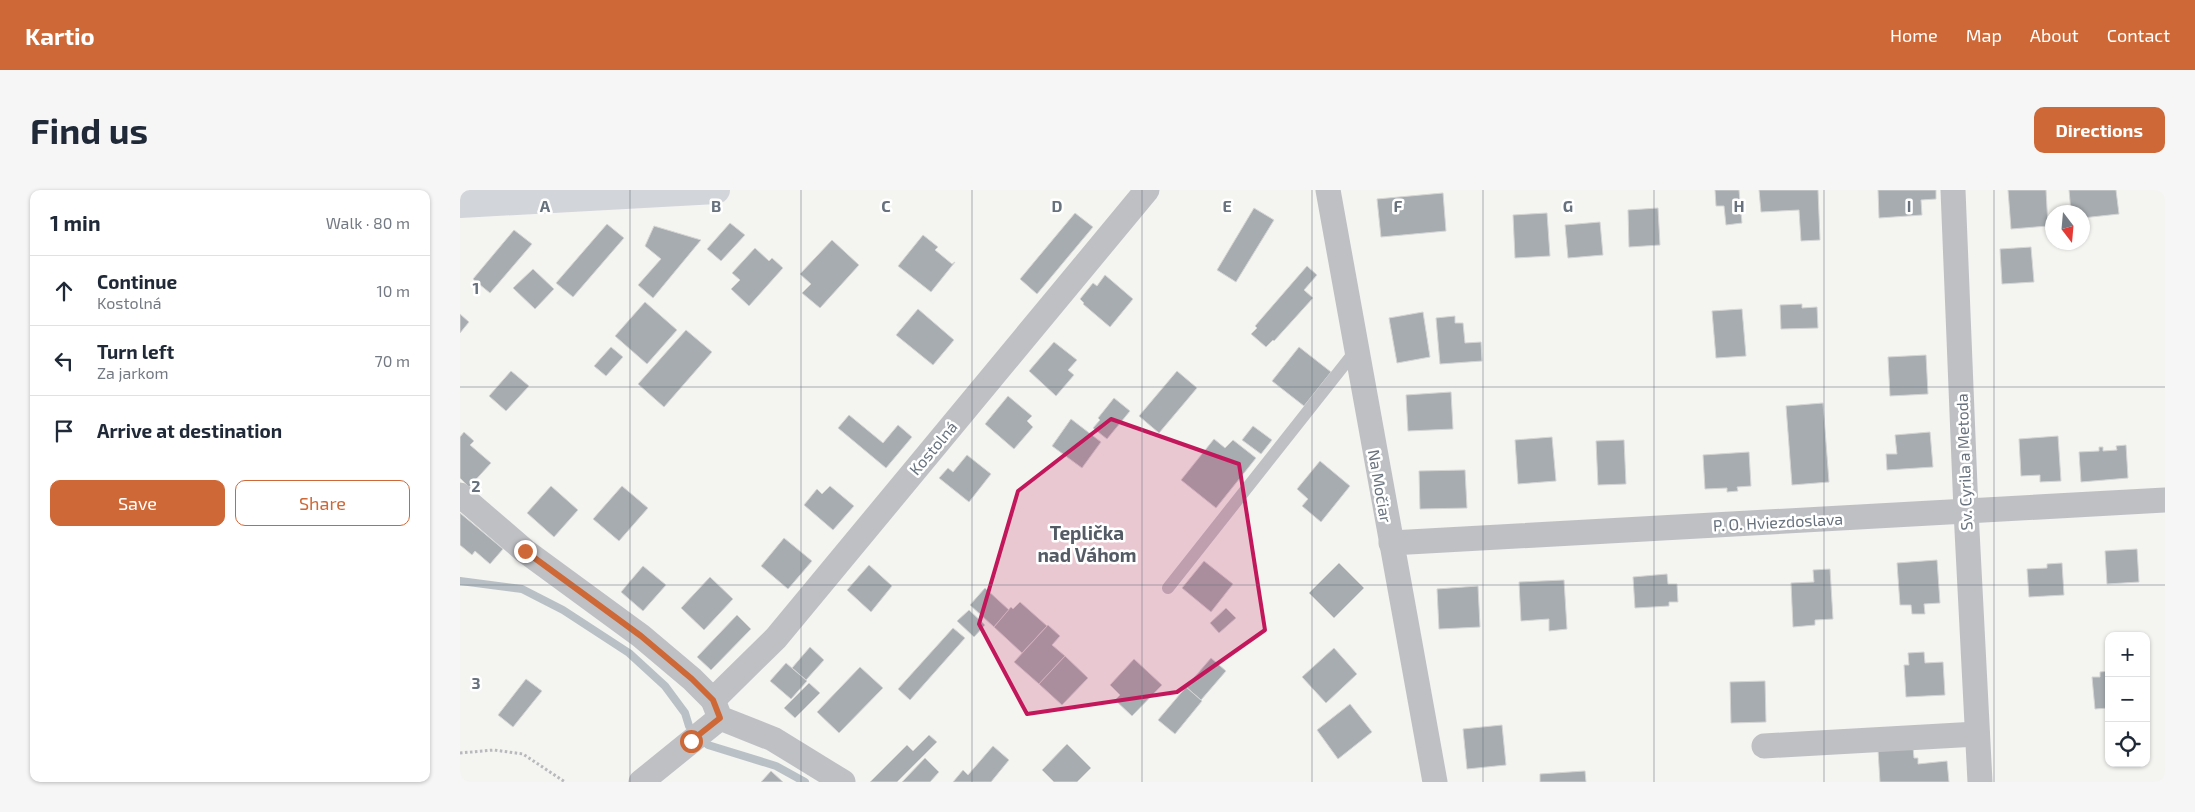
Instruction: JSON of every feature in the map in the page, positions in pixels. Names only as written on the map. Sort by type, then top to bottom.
[{"type":"main road","points":[[460,204],[716,190]]},
{"type":"street","name":"Kostolná","points":[[641,782],[707,722],[1147,190]]},
{"type":"street","name":"Na Močiar","points":[[1328,190],[1435,782]]},
{"type":"street","name":"Sv. Cyrila a Metoda","points":[[1953,190],[1966,511],[1980,782]]},
{"type":"street","points":[[460,495],[525,551],[641,636],[692,679],[707,722],[773,739],[843,782]]},
{"type":"street","name":"P. O. Hviezdoslava","points":[[1391,543],[2165,500]]},
{"type":"street","points":[[1764,746],[1977,734]]},
{"type":"lane","points":[[1168,588],[1356,350]]},
{"type":"path","points":[[460,752],[494,750],[523,754],[565,782]]},
{"type":"highlighted area","points":[[1111,419],[1239,464],[1265,630],[1177,692],[1027,714],[979,624],[1018,491]]},
{"type":"building","points":[[1715,190],[1739,190],[1742,223],[1726,225],[1724,206],[1716,206]]},
{"type":"building","points":[[1759,190],[1818,190],[1820,240],[1801,241],[1799,210],[1761,212]]},
{"type":"building","points":[[1878,190],[1936,190],[1936,199],[1921,200],[1922,215],[1879,218]]},
{"type":"building","points":[[2008,190],[2046,190],[2045,226],[2011,229]]},
{"type":"building","points":[[2069,190],[2116,190],[2119,214],[2090,217],[2090,205],[2070,205]]},
{"type":"building","points":[[1443,193],[1446,231],[1381,237],[1377,199]]},
{"type":"building","points":[[1254,208],[1274,220],[1236,282],[1217,270]]},
{"type":"building","points":[[1658,208],[1660,245],[1629,247],[1628,210]]},
{"type":"building","points":[[1075,213],[1093,227],[1037,294],[1020,279]]},
{"type":"building","points":[[1547,213],[1550,256],[1515,258],[1513,215]]},
{"type":"building","points":[[1600,222],[1603,255],[1568,258],[1565,225]]},
{"type":"building","points":[[730,223],[745,235],[721,261],[707,249]]},
{"type":"building","points":[[607,224],[624,238],[573,297],[556,283]]},
{"type":"building","points":[[654,226],[701,240],[653,298],[638,285],[661,259],[645,246]]},
{"type":"building","points":[[514,230],[532,244],[490,293],[473,279]]},
{"type":"building","points":[[923,235],[938,247],[935,250],[952,264],[955,262],[931,292],[898,266]]},
{"type":"building","points":[[832,240],[859,265],[820,308],[802,293],[811,284],[800,274]]},
{"type":"building","points":[[2031,247],[2034,282],[2002,284],[2000,249]]},
{"type":"building","points":[[755,248],[769,261],[772,258],[783,268],[749,306],[731,289],[740,280],[732,273]]},
{"type":"building","points":[[1307,266],[1317,275],[1304,290],[1313,298],[1274,341],[1266,347],[1251,334],[1257,328],[1255,326]]},
{"type":"building","points":[[533,269],[554,289],[535,309],[513,288]]},
{"type":"building","points":[[1105,275],[1133,299],[1110,327],[1083,304],[1080,299],[1093,283],[1097,286]]},
{"type":"building","points":[[645,302],[677,330],[647,364],[615,336]]},
{"type":"building","points":[[1802,304],[1802,308],[1817,307],[1818,328],[1781,329],[1780,305]]},
{"type":"building","points":[[918,309],[954,340],[933,365],[896,335]]},
{"type":"building","points":[[1742,309],[1746,356],[1716,358],[1712,311]]},
{"type":"building","points":[[1423,312],[1430,357],[1397,363],[1389,318]]},
{"type":"building","points":[[460,314],[469,322],[460,333]]},
{"type":"building","points":[[1455,316],[1455,323],[1463,323],[1465,343],[1481,342],[1482,361],[1440,364],[1436,318]]},
{"type":"building","points":[[686,330],[712,352],[664,407],[638,384]]},
{"type":"building","points":[[1054,342],[1077,360],[1068,370],[1074,375],[1056,396],[1029,371]]},
{"type":"building","points":[[611,347],[623,357],[606,376],[594,366]]},
{"type":"building","points":[[1299,347],[1331,372],[1304,406],[1272,381]]},
{"type":"building","points":[[1926,355],[1928,394],[1890,396],[1888,357]]},
{"type":"building","points":[[511,371],[529,386],[506,411],[489,396]]},
{"type":"building","points":[[1177,371],[1197,388],[1159,433],[1139,416]]},
{"type":"building","points":[[1451,392],[1453,429],[1408,431],[1406,395]]},
{"type":"building","points":[[1008,396],[1032,416],[1027,421],[1033,427],[1014,449],[985,424]]},
{"type":"building","points":[[1114,398],[1130,411],[1107,439],[1093,428],[1100,420],[1098,418]]},
{"type":"building","points":[[1823,403],[1829,482],[1792,485],[1786,406]]},
{"type":"building","points":[[849,415],[883,443],[898,425],[912,437],[886,468],[838,428]]},
{"type":"building","points":[[1071,419],[1101,442],[1082,468],[1052,446]]},
{"type":"building","points":[[1253,426],[1272,440],[1261,454],[1242,440]]},
{"type":"building","points":[[464,432],[474,441],[470,445],[491,463],[469,487],[460,478],[460,437]]},
{"type":"building","points":[[1930,432],[1933,467],[1887,470],[1886,454],[1897,454],[1895,435]]},
{"type":"building","points":[[2058,436],[2061,481],[2040,482],[2040,475],[2021,476],[2019,439]]},
{"type":"building","points":[[1552,437],[1556,481],[1518,484],[1515,440]]},
{"type":"building","points":[[1214,439],[1225,448],[1233,440],[1256,458],[1216,508],[1181,480]]},
{"type":"building","points":[[1624,440],[1626,484],[1598,485],[1596,441]]},
{"type":"building","points":[[2126,445],[2128,478],[2081,482],[2079,452],[2099,451],[2099,447],[2103,447],[2103,451],[2117,450],[2116,446]]},
{"type":"building","points":[[1749,452],[1751,486],[1737,487],[1738,491],[1727,492],[1727,488],[1705,489],[1703,455]]},
{"type":"building","points":[[967,455],[991,474],[969,502],[939,478],[948,468],[953,472]]},
{"type":"building","points":[[1320,461],[1350,486],[1321,522],[1302,506],[1308,499],[1297,489]]},
{"type":"building","points":[[1465,470],[1467,508],[1420,509],[1419,471]]},
{"type":"building","points":[[551,486],[578,510],[554,537],[527,513]]},
{"type":"building","points":[[622,486],[648,508],[619,541],[593,519]]},
{"type":"building","points":[[830,486],[854,506],[833,530],[804,505],[817,489],[822,494]]},
{"type":"building","points":[[460,513],[503,549],[490,564],[475,551],[472,555],[460,545]]},
{"type":"building","points":[[784,538],[812,561],[788,589],[761,566]]},
{"type":"building","points":[[2137,549],[2139,582],[2107,584],[2105,551]]},
{"type":"building","points":[[1937,560],[1940,603],[1924,604],[1925,614],[1912,614],[1911,605],[1900,605],[1897,563]]},
{"type":"building","points":[[1204,561],[1233,584],[1211,612],[1182,588]]},
{"type":"building","points":[[1339,563],[1364,588],[1334,618],[1309,593]]},
{"type":"building","points":[[2062,563],[2064,595],[2029,597],[2027,569],[2047,568],[2047,564]]},
{"type":"building","points":[[869,565],[892,586],[871,612],[847,590]]},
{"type":"building","points":[[643,566],[666,585],[643,611],[621,592]]},
{"type":"building","points":[[1830,569],[1833,619],[1815,620],[1815,625],[1793,627],[1791,583],[1814,582],[1813,570]]},
{"type":"building","points":[[1667,574],[1668,584],[1677,584],[1678,602],[1669,602],[1669,606],[1635,608],[1633,577]]},
{"type":"building","points":[[710,577],[733,599],[704,630],[681,608]]},
{"type":"building","points":[[1564,580],[1567,629],[1549,631],[1549,619],[1521,621],[1519,582]]},
{"type":"building","points":[[1478,586],[1480,627],[1439,629],[1437,589]]},
{"type":"building","points":[[985,588],[1009,610],[994,627],[970,605]]},
{"type":"building","points":[[1020,602],[1047,626],[1022,653],[994,627],[1011,607],[1013,609]]},
{"type":"building","points":[[1226,608],[1236,618],[1219,633],[1210,623]]},
{"type":"building","points":[[969,610],[985,625],[974,637],[957,621]]},
{"type":"building","points":[[737,615],[751,629],[711,670],[697,657]]},
{"type":"building","points":[[1048,625],[1060,636],[1052,645],[1065,656],[1039,684],[1014,662]]},
{"type":"building","points":[[953,628],[965,638],[910,700],[898,689]]},
{"type":"building","points":[[810,647],[824,660],[806,680],[792,668]]},
{"type":"building","points":[[1334,648],[1357,674],[1326,703],[1302,677]]},
{"type":"building","points":[[1924,652],[1925,663],[1943,662],[1945,695],[1906,697],[1904,665],[1909,665],[1908,653]]},
{"type":"building","points":[[1065,656],[1088,678],[1062,705],[1039,684]]},
{"type":"building","points":[[1211,658],[1226,671],[1201,700],[1186,687]]},
{"type":"building","points":[[1134,659],[1162,685],[1132,716],[1115,700],[1120,695],[1110,685]]},
{"type":"building","points":[[786,663],[807,681],[791,699],[770,681]]},
{"type":"building","points":[[860,667],[883,688],[839,733],[817,712]]},
{"type":"building","points":[[2105,671],[2105,708],[2095,709],[2092,677],[2100,677],[2100,672]]},
{"type":"building","points":[[526,679],[542,691],[513,727],[498,715]]},
{"type":"building","points":[[1765,681],[1766,722],[1731,723],[1730,682]]},
{"type":"building","points":[[809,683],[820,693],[795,718],[784,708]]},
{"type":"building","points":[[1186,687],[1202,701],[1175,734],[1158,720]]},
{"type":"building","points":[[1350,704],[1372,732],[1338,759],[1317,730]]},
{"type":"building","points":[[1502,725],[1506,765],[1467,769],[1463,729]]},
{"type":"building","points":[[929,735],[937,742],[897,782],[870,782],[907,745],[913,751]]},
{"type":"building","points":[[1067,744],[1091,768],[1077,782],[1054,782],[1042,770]]},
{"type":"building","points":[[993,746],[1009,760],[991,782],[953,782],[963,770],[968,775]]},
{"type":"building","points":[[1913,747],[1914,758],[1918,758],[1918,764],[1947,761],[1949,782],[1880,782],[1878,750]]},
{"type":"building","points":[[925,758],[939,772],[930,782],[902,782]]},
{"type":"building","points":[[771,771],[783,782],[761,782]]},
{"type":"building","points":[[1585,771],[1586,782],[1540,782],[1540,774]]},
{"type":"waterway","points":[[460,581],[522,589],[563,610],[629,653],[665,686],[685,713],[689,726],[708,745],[776,766],[805,782]]},
{"type":"district","name":"Teplička nad Váhom","points":[[1087,544]]},
{"type":"route","points":[[525,551],[641,636],[692,679],[713,700],[720,718],[691,741]]}]
